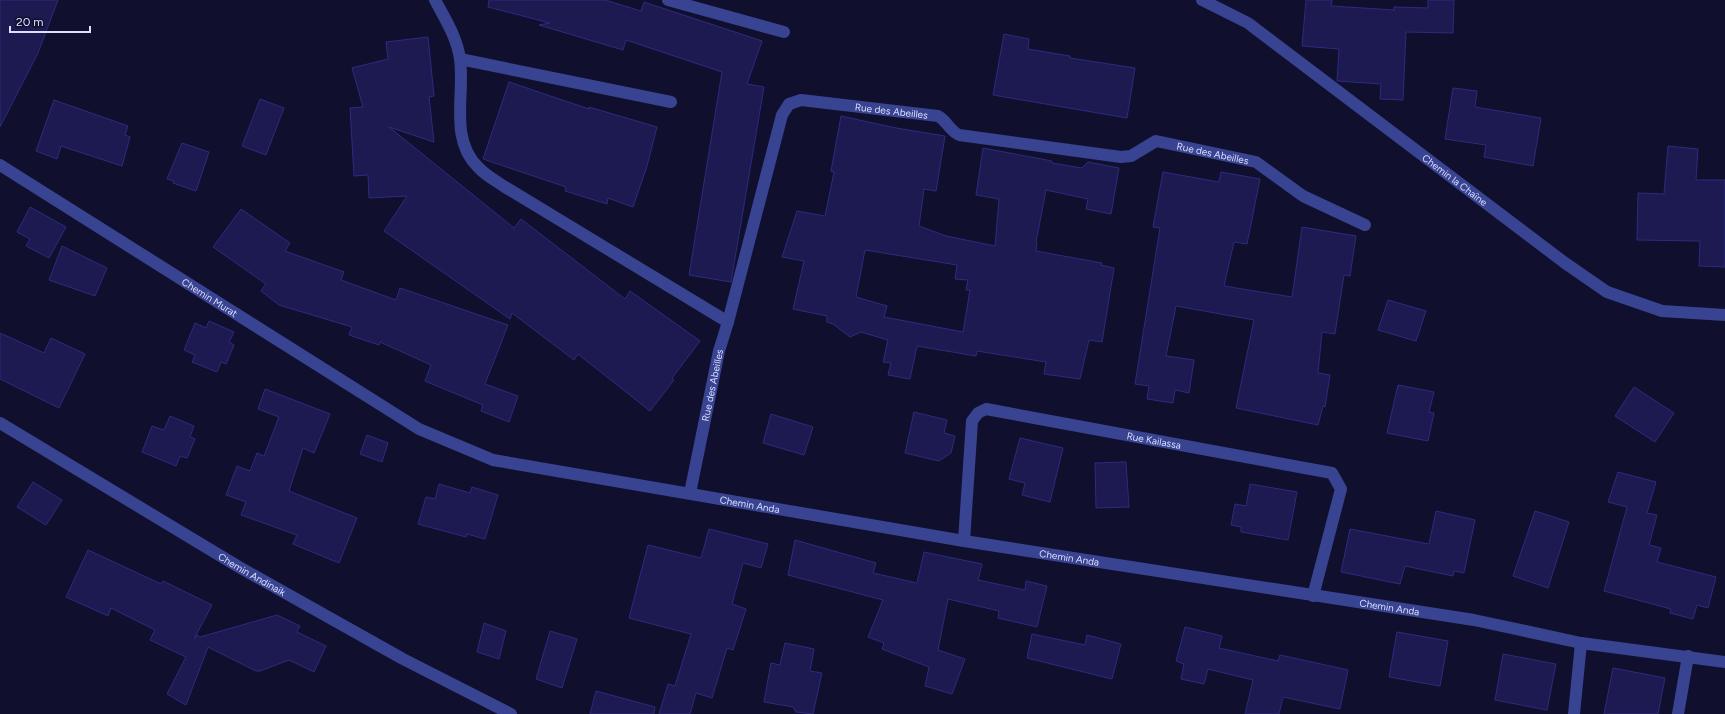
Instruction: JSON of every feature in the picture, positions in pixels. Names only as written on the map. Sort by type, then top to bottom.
[{"type":"street","points":[[435,0],[454,35],[460,59],[461,137],[468,154],[477,167],[505,187],[728,322]]},
{"type":"street","points":[[668,0],[784,32]]},
{"type":"street","name":"Chemin la Chaîne","points":[[1202,0],[1248,23],[1564,263],[1607,292],[1662,311],[1725,315]]},
{"type":"street","points":[[460,59],[671,102]]},
{"type":"street","name":"Rue des Abeilles","points":[[690,493],[719,351],[728,322],[782,114],[789,104],[802,100],[938,116],[944,121],[952,132],[959,135],[1121,157],[1131,156],[1156,141],[1256,162],[1303,196],[1365,225]]},
{"type":"street","name":"Chemin Murat","points":[[0,165],[419,429]]},
{"type":"street","name":"Rue Kailassa","points":[[964,541],[972,421],[978,413],[986,409],[1332,473],[1341,489],[1313,596]]},
{"type":"street","name":"Chemin Andinaik","points":[[0,423],[239,567],[403,658],[511,714]]},
{"type":"street","name":"Chemin Anda","points":[[419,429],[493,460],[964,541],[1474,620],[1581,643],[1725,662]]},
{"type":"street","points":[[1574,714],[1581,643]]},
{"type":"street","points":[[1678,714],[1688,656]]},
{"type":"building","points":[[0,0],[58,0],[38,53],[0,127]]},
{"type":"building","points":[[489,0],[605,0],[641,11],[644,2],[762,41],[747,84],[764,87],[731,282],[689,275],[722,72],[626,40],[623,50],[539,25],[550,23],[488,7]]},
{"type":"building","points":[[1306,0],[1332,0],[1331,6],[1394,10],[1394,7],[1428,8],[1428,0],[1454,0],[1453,33],[1406,32],[1403,100],[1380,99],[1381,84],[1337,81],[1339,49],[1302,46]]},
{"type":"building","points":[[1004,34],[1029,39],[1028,49],[1070,56],[1070,58],[1135,68],[1127,118],[993,95]]},
{"type":"building","points":[[428,37],[434,96],[429,97],[434,142],[389,127],[514,228],[521,219],[625,299],[630,291],[700,341],[672,378],[674,380],[650,411],[578,354],[574,360],[512,313],[510,319],[384,231],[407,196],[369,198],[368,175],[354,176],[350,108],[363,107],[352,68],[388,59],[386,42]]},
{"type":"building","points":[[509,82],[589,109],[589,107],[657,127],[647,166],[633,207],[608,198],[607,204],[565,191],[566,187],[483,159]]},
{"type":"building","points":[[1453,88],[1477,91],[1475,107],[1541,118],[1533,166],[1484,157],[1486,145],[1445,139]]},
{"type":"building","points":[[260,99],[284,108],[266,155],[242,146]]},
{"type":"building","points":[[54,100],[128,126],[125,135],[130,137],[122,166],[61,146],[57,159],[36,151]]},
{"type":"building","points":[[841,116],[896,128],[945,136],[936,191],[924,189],[919,226],[946,236],[995,246],[999,199],[976,195],[983,148],[1082,168],[1088,162],[1119,168],[1111,214],[1086,209],[1088,199],[1046,190],[1036,242],[1036,251],[1102,263],[1101,265],[1114,268],[1102,342],[1089,340],[1080,379],[1044,374],[1046,362],[977,351],[976,356],[917,346],[910,379],[888,375],[891,363],[883,362],[888,340],[861,332],[850,337],[833,324],[827,322],[827,316],[793,309],[804,261],[782,257],[797,211],[825,216],[834,172],[831,171]],"holes":[[[865,250],[957,265],[955,279],[968,280],[966,290],[970,290],[963,332],[884,317],[887,306],[856,297]]]},
{"type":"building","points":[[182,143],[209,152],[196,191],[173,183],[174,181],[167,179]]},
{"type":"building","points":[[1668,146],[1698,149],[1696,180],[1725,180],[1725,267],[1699,266],[1700,241],[1637,240],[1638,193],[1664,194]]},
{"type":"building","points":[[1163,172],[1219,182],[1221,172],[1260,179],[1247,244],[1234,242],[1224,286],[1292,297],[1302,227],[1356,236],[1350,276],[1344,275],[1335,334],[1322,332],[1318,373],[1330,375],[1325,407],[1323,406],[1318,425],[1236,408],[1254,320],[1176,306],[1166,356],[1194,360],[1189,393],[1175,390],[1173,403],[1147,399],[1149,386],[1135,384],[1160,228],[1153,227]]},
{"type":"building","points":[[30,207],[66,227],[49,258],[26,246],[30,239],[17,232]]},
{"type":"building","points":[[241,209],[290,243],[285,251],[344,272],[341,280],[396,300],[400,288],[508,325],[485,384],[518,396],[509,422],[481,411],[483,405],[425,381],[431,365],[380,342],[379,345],[349,335],[352,327],[279,305],[261,291],[266,284],[213,247]]},
{"type":"building","points":[[62,246],[107,268],[95,296],[49,280]]},
{"type":"building","points":[[1388,300],[1426,311],[1416,341],[1378,330]]},
{"type":"building","points":[[209,321],[234,332],[229,342],[234,345],[226,364],[221,362],[217,372],[192,362],[195,355],[184,350],[195,323],[206,328]]},
{"type":"building","points":[[0,333],[44,353],[51,338],[85,354],[59,408],[0,379]]},
{"type":"building","points":[[1398,385],[1434,392],[1429,412],[1434,413],[1428,441],[1387,433]]},
{"type":"building","points":[[1634,387],[1674,413],[1655,442],[1615,416]]},
{"type":"building","points":[[265,389],[330,414],[314,453],[303,448],[289,491],[357,518],[339,563],[293,544],[297,535],[241,515],[246,502],[226,495],[237,466],[250,471],[257,453],[264,456],[279,417],[258,409]]},
{"type":"building","points":[[914,412],[947,420],[944,433],[955,436],[951,453],[939,461],[905,453]]},
{"type":"building","points":[[771,414],[813,427],[804,455],[763,443]]},
{"type":"building","points":[[170,416],[194,426],[190,437],[195,439],[187,458],[180,456],[176,466],[142,452],[152,426],[164,430]]},
{"type":"building","points":[[367,435],[388,443],[382,462],[360,454]]},
{"type":"building","points":[[1020,438],[1063,448],[1050,502],[1022,495],[1025,483],[1009,479]]},
{"type":"building","points":[[1126,462],[1129,507],[1096,508],[1095,463]]},
{"type":"building","points":[[1618,472],[1656,482],[1647,513],[1657,515],[1649,545],[1661,548],[1657,562],[1716,577],[1708,608],[1697,605],[1693,619],[1670,613],[1671,609],[1604,591],[1627,507],[1608,502]]},
{"type":"building","points":[[33,482],[62,500],[46,525],[17,507]]},
{"type":"building","points":[[439,484],[470,493],[472,487],[498,495],[485,539],[467,534],[466,537],[418,524],[426,497],[435,499]]},
{"type":"building","points":[[1250,484],[1297,492],[1288,540],[1241,532],[1241,527],[1231,525],[1235,504],[1246,506]]},
{"type":"building","points":[[1436,511],[1475,520],[1464,573],[1454,571],[1453,576],[1405,566],[1400,584],[1341,572],[1350,529],[1429,544]]},
{"type":"building","points":[[1535,511],[1569,522],[1548,588],[1513,576]]},
{"type":"building","points":[[709,529],[768,544],[761,568],[743,563],[732,604],[746,609],[733,650],[727,648],[712,698],[696,693],[690,714],[659,714],[668,684],[675,686],[691,634],[629,618],[648,545],[701,558]]},
{"type":"building","points":[[795,540],[876,563],[873,573],[917,583],[924,552],[982,564],[978,580],[1025,590],[1026,581],[1047,586],[1037,627],[998,618],[999,611],[948,599],[938,650],[965,659],[952,694],[925,686],[929,667],[882,649],[884,643],[868,637],[883,600],[788,575]]},
{"type":"building","points":[[88,550],[161,584],[163,581],[212,605],[194,639],[197,635],[200,637],[277,615],[300,626],[297,632],[326,646],[314,672],[289,660],[260,671],[256,671],[208,647],[186,705],[167,694],[186,657],[150,640],[155,630],[111,608],[108,616],[66,597]]},
{"type":"building","points":[[484,623],[506,631],[499,659],[477,652]]},
{"type":"building","points":[[1185,627],[1222,636],[1219,648],[1278,661],[1280,655],[1348,670],[1340,709],[1283,697],[1279,714],[1245,714],[1253,680],[1208,669],[1204,684],[1181,679],[1184,664],[1176,661]]},
{"type":"building","points":[[550,631],[577,639],[562,688],[536,679]]},
{"type":"building","points":[[1397,632],[1448,641],[1440,686],[1389,677]]},
{"type":"building","points":[[1032,634],[1085,645],[1087,635],[1121,644],[1112,679],[1027,658]]},
{"type":"building","points":[[785,643],[814,649],[810,671],[822,673],[813,714],[796,712],[793,707],[764,702],[771,663],[780,665]]},
{"type":"building","points":[[1503,654],[1556,664],[1547,710],[1495,700]]},
{"type":"building","points":[[1613,668],[1665,678],[1658,714],[1604,714]]},
{"type":"building","points":[[596,691],[655,707],[654,714],[590,714]]}]
